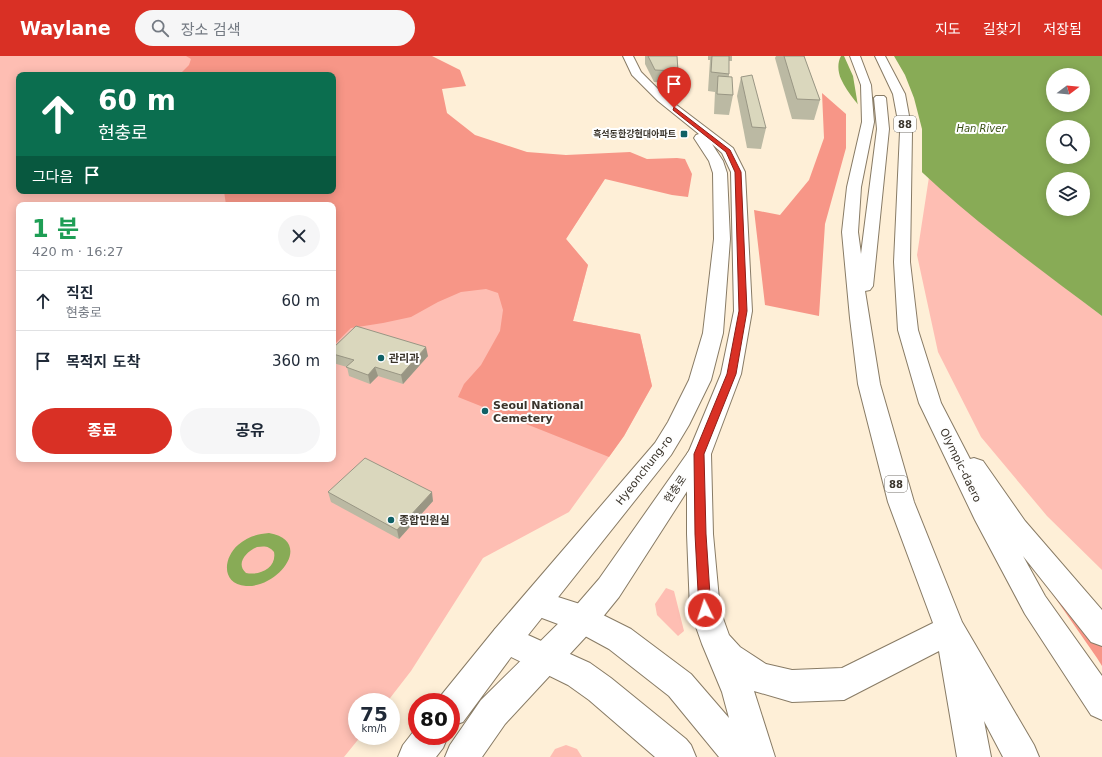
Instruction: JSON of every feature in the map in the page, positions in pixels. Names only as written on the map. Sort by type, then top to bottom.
[{"type":"main road","name":"Hyeonchung-ro","points":[[460,698],[506,639],[663,449],[678,425],[700,380],[713,333],[722,239],[720,173],[716,161],[703,141],[649,99],[625,74],[617,56]]},
{"type":"main road","name":"현충로","points":[[583,619],[609,588],[699,454],[731,374],[743,311],[738,172],[728,151],[662,99],[636,73],[628,56]]},
{"type":"main road","name":"88","points":[[856,56],[866,85],[868,122],[865,189]]},
{"type":"main road","name":"88","points":[[864,56],[873,73],[880,99],[882,129],[865,189],[850,232],[859,318],[869,384],[901,502],[950,630],[1022,757]]},
{"type":"main road","name":"Olympic-daero","points":[[880,56],[899,94],[906,132],[902,262],[908,330],[930,403],[988,520],[1035,605],[1102,704]]},
{"type":"main road","points":[[930,403],[1016,529],[1102,632]]},
{"type":"main road","points":[[699,454],[700,534],[705,610],[717,644],[738,692],[758,757]]},
{"type":"main road","points":[[536,603],[583,619],[620,639],[680,686],[741,757]]},
{"type":"main road","points":[[462,757],[493,712],[583,619]]},
{"type":"main road","points":[[717,644],[729,658],[760,678],[792,686],[844,684],[904,652],[950,630],[974,757]]},
{"type":"main road","points":[[506,639],[579,674],[600,689],[674,751],[679,757]]},
{"type":"main road","points":[[415,757],[424,745]]},
{"type":"shaded area","name":"Seoul National Cemetery","points":[[0,56],[343,56],[427,137],[605,178],[566,239],[588,265],[573,321],[640,334],[652,386],[624,436],[569,512],[483,558],[411,671],[394,693],[348,693],[348,745],[354,745],[344,757],[0,757]]},
{"type":"shaded area","points":[[186,56],[432,56],[460,70],[466,86],[442,89],[447,113],[475,135],[527,152],[566,155],[630,152],[647,159],[685,159],[692,174],[688,197],[672,195],[605,179],[566,239],[588,265],[573,321],[640,334],[652,386],[624,436],[609,457],[458,397],[464,384],[481,365],[500,331],[503,310],[498,293],[486,289],[461,292],[438,302],[411,317],[351,328],[336,343],[336,202],[226,202],[224,194],[336,194],[336,72],[182,72],[189,65],[191,59]]},
{"type":"shaded area","points":[[822,93],[846,114],[846,148],[825,224],[819,316],[765,305],[754,210],[780,215],[809,180],[824,138]]},
{"type":"shaded area","points":[[929,177],[988,229],[1102,316],[1102,570],[1047,516],[981,437],[938,352],[917,255]]},
{"type":"shaded area","points":[[1047,586],[1102,646],[1102,666],[1097,658]]},
{"type":"shaded area","points":[[666,588],[674,591],[684,631],[678,636],[657,615],[655,604]]},
{"type":"shaded area","points":[[566,745],[577,749],[582,757],[550,757],[555,749]]},
{"type":"water","name":"Han River","points":[[841,56],[1102,56],[1102,316],[982,224],[924,174],[897,148],[851,95],[840,76],[838,68]]},
{"type":"water","points":[[269,533],[282,538],[289,545],[290,554],[287,563],[280,572],[270,580],[258,585],[246,586],[232,581],[227,570],[227,563],[233,550],[252,536]],"holes":[[[257,547],[265,547],[272,550],[274,552],[273,562],[266,570],[262,572],[251,574],[246,573],[243,569],[242,561],[246,554]]]},
{"type":"pier","points":[[844,56],[894,56],[905,75],[914,98],[922,129],[922,173],[884,137],[858,106],[853,76]]},
{"type":"building","points":[[648,56],[677,56],[678,71],[655,70]]},
{"type":"building","points":[[712,56],[729,56],[729,74],[711,72]]},
{"type":"building","points":[[784,56],[804,56],[820,100],[797,99]]},
{"type":"building","points":[[752,75],[766,128],[752,127],[741,77]]},
{"type":"building","points":[[718,76],[732,77],[733,95],[717,94]]},
{"type":"building","name":"관리과","points":[[356,326],[426,347],[401,375],[375,367],[368,375],[346,367],[354,360],[336,355],[336,345]]},
{"type":"building","name":"종합민원실","points":[[365,458],[432,492],[397,530],[328,492]]},
{"type":"place","name":"흑석동한강현대아파트","points":[[684,134]]},
{"type":"place","name":"관리과","points":[[381,358]]},
{"type":"place","name":"Seoul National Cemetery","points":[[485,411]]},
{"type":"place","name":"종합민원실","points":[[391,520]]},
{"type":"route","points":[[674,108],[712,136],[728,151],[738,172],[743,311],[731,374],[699,454],[700,534],[705,610]]}]
